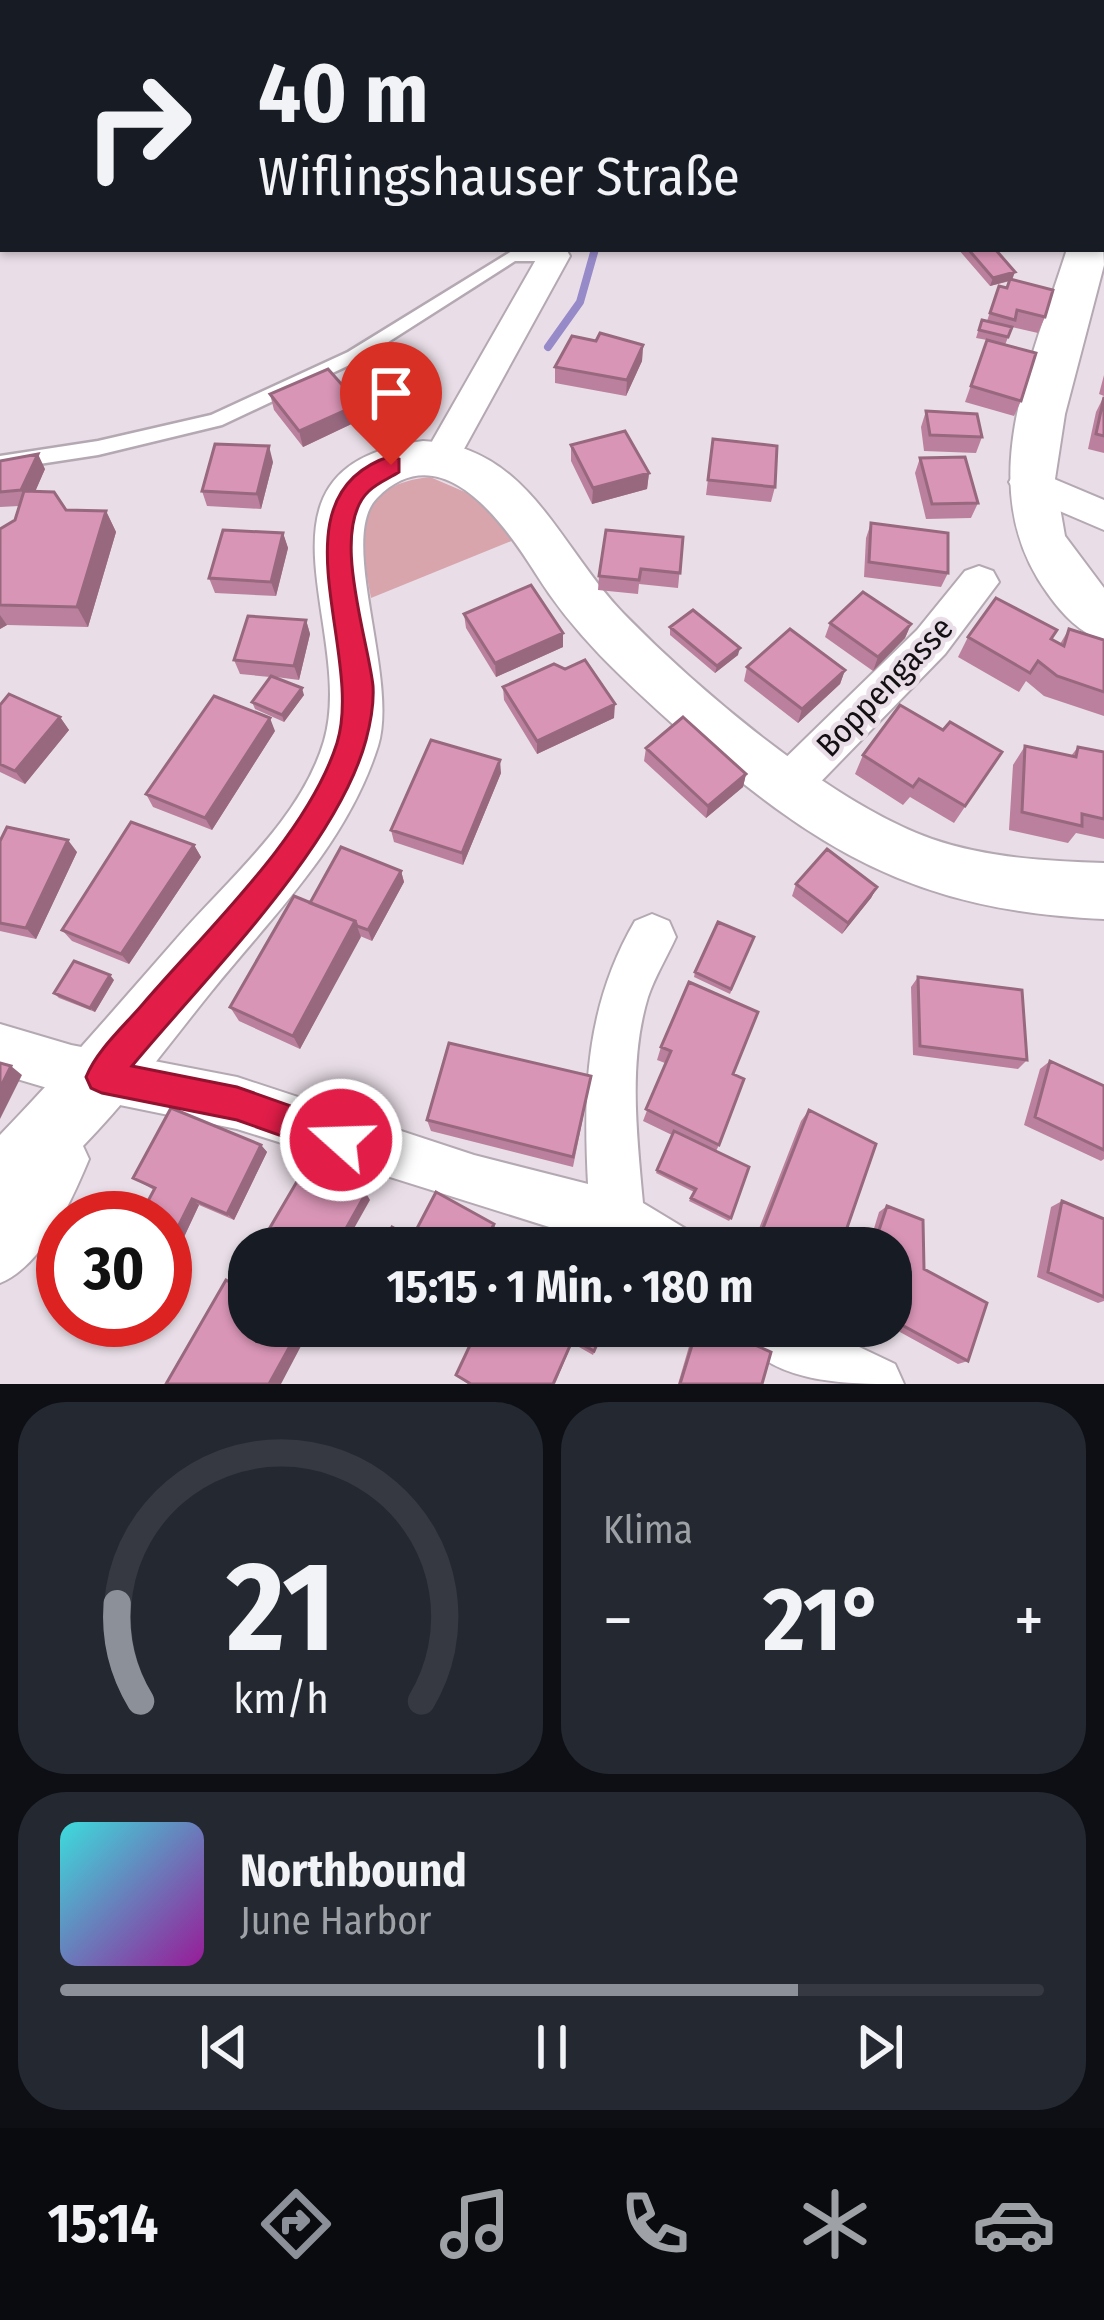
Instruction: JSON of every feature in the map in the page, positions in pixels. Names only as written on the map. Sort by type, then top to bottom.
[{"type":"street","points":[[1087,252],[1037,427],[1028,482],[1031,517],[1046,554],[1070,587],[1104,620]]},
{"type":"street","points":[[440,459],[554,256]]},
{"type":"street","points":[[0,1186],[98,1083],[269,879],[325,801],[352,741],[360,691],[339,562],[339,520],[350,496],[372,474],[401,462],[440,459],[476,473],[502,493],[603,628],[786,787],[872,843],[928,868],[1017,888],[1104,891]]},
{"type":"street","points":[[1028,482],[1104,516]]},
{"type":"street","name":"Boppengasse","points":[[786,787],[924,649],[979,582]]},
{"type":"street","points":[[617,1218],[611,1070],[631,969],[652,937]]},
{"type":"street","points":[[0,1049],[98,1083],[237,1103],[452,1174],[617,1218],[632,1227]]},
{"type":"street","points":[[0,1248],[98,1083]]},
{"type":"street","points":[[796,1347],[875,1384]]},
{"type":"lane","points":[[0,463],[98,448],[216,420],[368,348],[512,256],[554,256]]},
{"type":"shaded area","points":[[430,477],[479,498],[514,540],[371,598],[364,535],[374,503],[405,482]]},
{"type":"building","points":[[971,252],[998,252],[1015,272],[993,278]]},
{"type":"building","points":[[1010,279],[1053,290],[1045,317],[1017,310],[1015,320],[990,313],[999,286],[1007,288]]},
{"type":"building","points":[[982,320],[1012,327],[1008,337],[979,330]]},
{"type":"building","points":[[600,333],[643,345],[627,380],[555,367],[572,336],[596,341]]},
{"type":"building","points":[[987,340],[1036,353],[1021,401],[971,386]]},
{"type":"building","points":[[328,369],[359,404],[299,431],[270,394]]},
{"type":"building","points":[[1104,397],[1104,436],[1096,434]]},
{"type":"building","points":[[926,411],[977,414],[982,437],[930,435]]},
{"type":"building","points":[[625,431],[649,473],[593,488],[571,445]]},
{"type":"building","points":[[713,439],[777,446],[775,487],[708,480]]},
{"type":"building","points":[[215,444],[269,446],[257,494],[202,491]]},
{"type":"building","points":[[38,454],[21,490],[0,492],[0,461]]},
{"type":"building","points":[[965,457],[978,503],[932,504],[920,458]]},
{"type":"building","points":[[24,491],[54,492],[66,510],[106,511],[77,607],[0,605],[0,529],[15,520]]},
{"type":"building","points":[[871,523],[948,533],[948,573],[869,562]]},
{"type":"building","points":[[223,530],[283,533],[271,582],[209,578]]},
{"type":"building","points":[[606,530],[683,537],[680,573],[641,569],[639,580],[599,576]]},
{"type":"building","points":[[531,585],[563,633],[495,663],[464,614]]},
{"type":"building","points":[[863,592],[911,624],[878,657],[830,623]]},
{"type":"building","points":[[996,598],[1057,630],[1051,639],[1064,646],[1069,629],[1104,640],[1104,692],[1057,676],[1038,661],[1030,673],[968,637]]},
{"type":"building","points":[[693,610],[740,648],[717,666],[670,627]]},
{"type":"building","points":[[248,616],[306,620],[294,666],[234,660]]},
{"type":"building","points":[[790,629],[845,670],[802,709],[747,667]]},
{"type":"building","points":[[585,660],[615,704],[537,741],[503,687],[554,664],[565,669]]},
{"type":"building","points":[[271,676],[302,688],[282,715],[252,702]]},
{"type":"building","points":[[9,694],[60,717],[15,771],[0,764],[0,705]]},
{"type":"building","points":[[214,696],[270,718],[205,818],[146,794]]},
{"type":"building","points":[[900,705],[943,730],[950,722],[1002,752],[965,806],[919,779],[913,787],[863,755]]},
{"type":"building","points":[[683,717],[746,774],[708,806],[646,748]]},
{"type":"building","points":[[431,740],[500,760],[462,853],[391,830]]},
{"type":"building","points":[[1025,746],[1076,757],[1078,747],[1104,752],[1104,819],[1082,814],[1082,826],[1022,812]]},
{"type":"building","points":[[131,822],[194,845],[121,954],[62,930]]},
{"type":"building","points":[[7,827],[68,840],[26,928],[0,923],[0,841]]},
{"type":"building","points":[[341,847],[401,871],[368,930],[310,903]]},
{"type":"building","points":[[827,849],[877,887],[848,923],[796,884]]},
{"type":"building","points":[[294,896],[355,921],[293,1036],[230,1007]]},
{"type":"building","points":[[718,922],[754,937],[731,989],[695,972]]},
{"type":"building","points":[[74,961],[110,975],[90,1008],[54,993]]},
{"type":"building","points":[[918,977],[1022,990],[1027,1060],[920,1046]]},
{"type":"building","points":[[689,982],[758,1012],[733,1074],[744,1079],[719,1145],[646,1109],[671,1051],[661,1047]]},
{"type":"building","points":[[449,1043],[591,1076],[573,1157],[427,1120]]},
{"type":"building","points":[[1050,1061],[1104,1086],[1104,1150],[1035,1117]]},
{"type":"building","points":[[0,1063],[11,1066],[0,1088]]},
{"type":"building","points":[[171,1108],[261,1145],[227,1214],[192,1199],[192,1191],[153,1191],[133,1178]]},
{"type":"building","points":[[809,1110],[876,1144],[847,1227],[764,1227]]},
{"type":"building","points":[[674,1131],[749,1167],[731,1218],[691,1198],[696,1189],[657,1170]]},
{"type":"building","points":[[309,1161],[366,1193],[347,1227],[270,1227]]},
{"type":"building","points":[[436,1192],[494,1224],[492,1227],[418,1227]]},
{"type":"building","points":[[1062,1201],[1104,1219],[1104,1297],[1048,1272]]},
{"type":"building","points":[[887,1206],[923,1220],[924,1269],[987,1303],[968,1361],[912,1330],[912,1227],[880,1227]]},
{"type":"building","points":[[226,1280],[228,1347],[289,1347],[269,1384],[166,1384],[187,1347],[192,1347],[192,1339]]},
{"type":"building","points":[[469,1347],[569,1347],[553,1384],[471,1384],[456,1375]]},
{"type":"building","points":[[691,1347],[759,1347],[771,1352],[762,1384],[680,1384]]},
{"type":"waterway","points":[[548,347],[580,302],[594,252]]},
{"type":"route","points":[[341,1140],[237,1103],[102,1077],[292,851],[336,779],[352,741],[360,691],[339,562],[339,520],[357,487],[391,465]]}]
